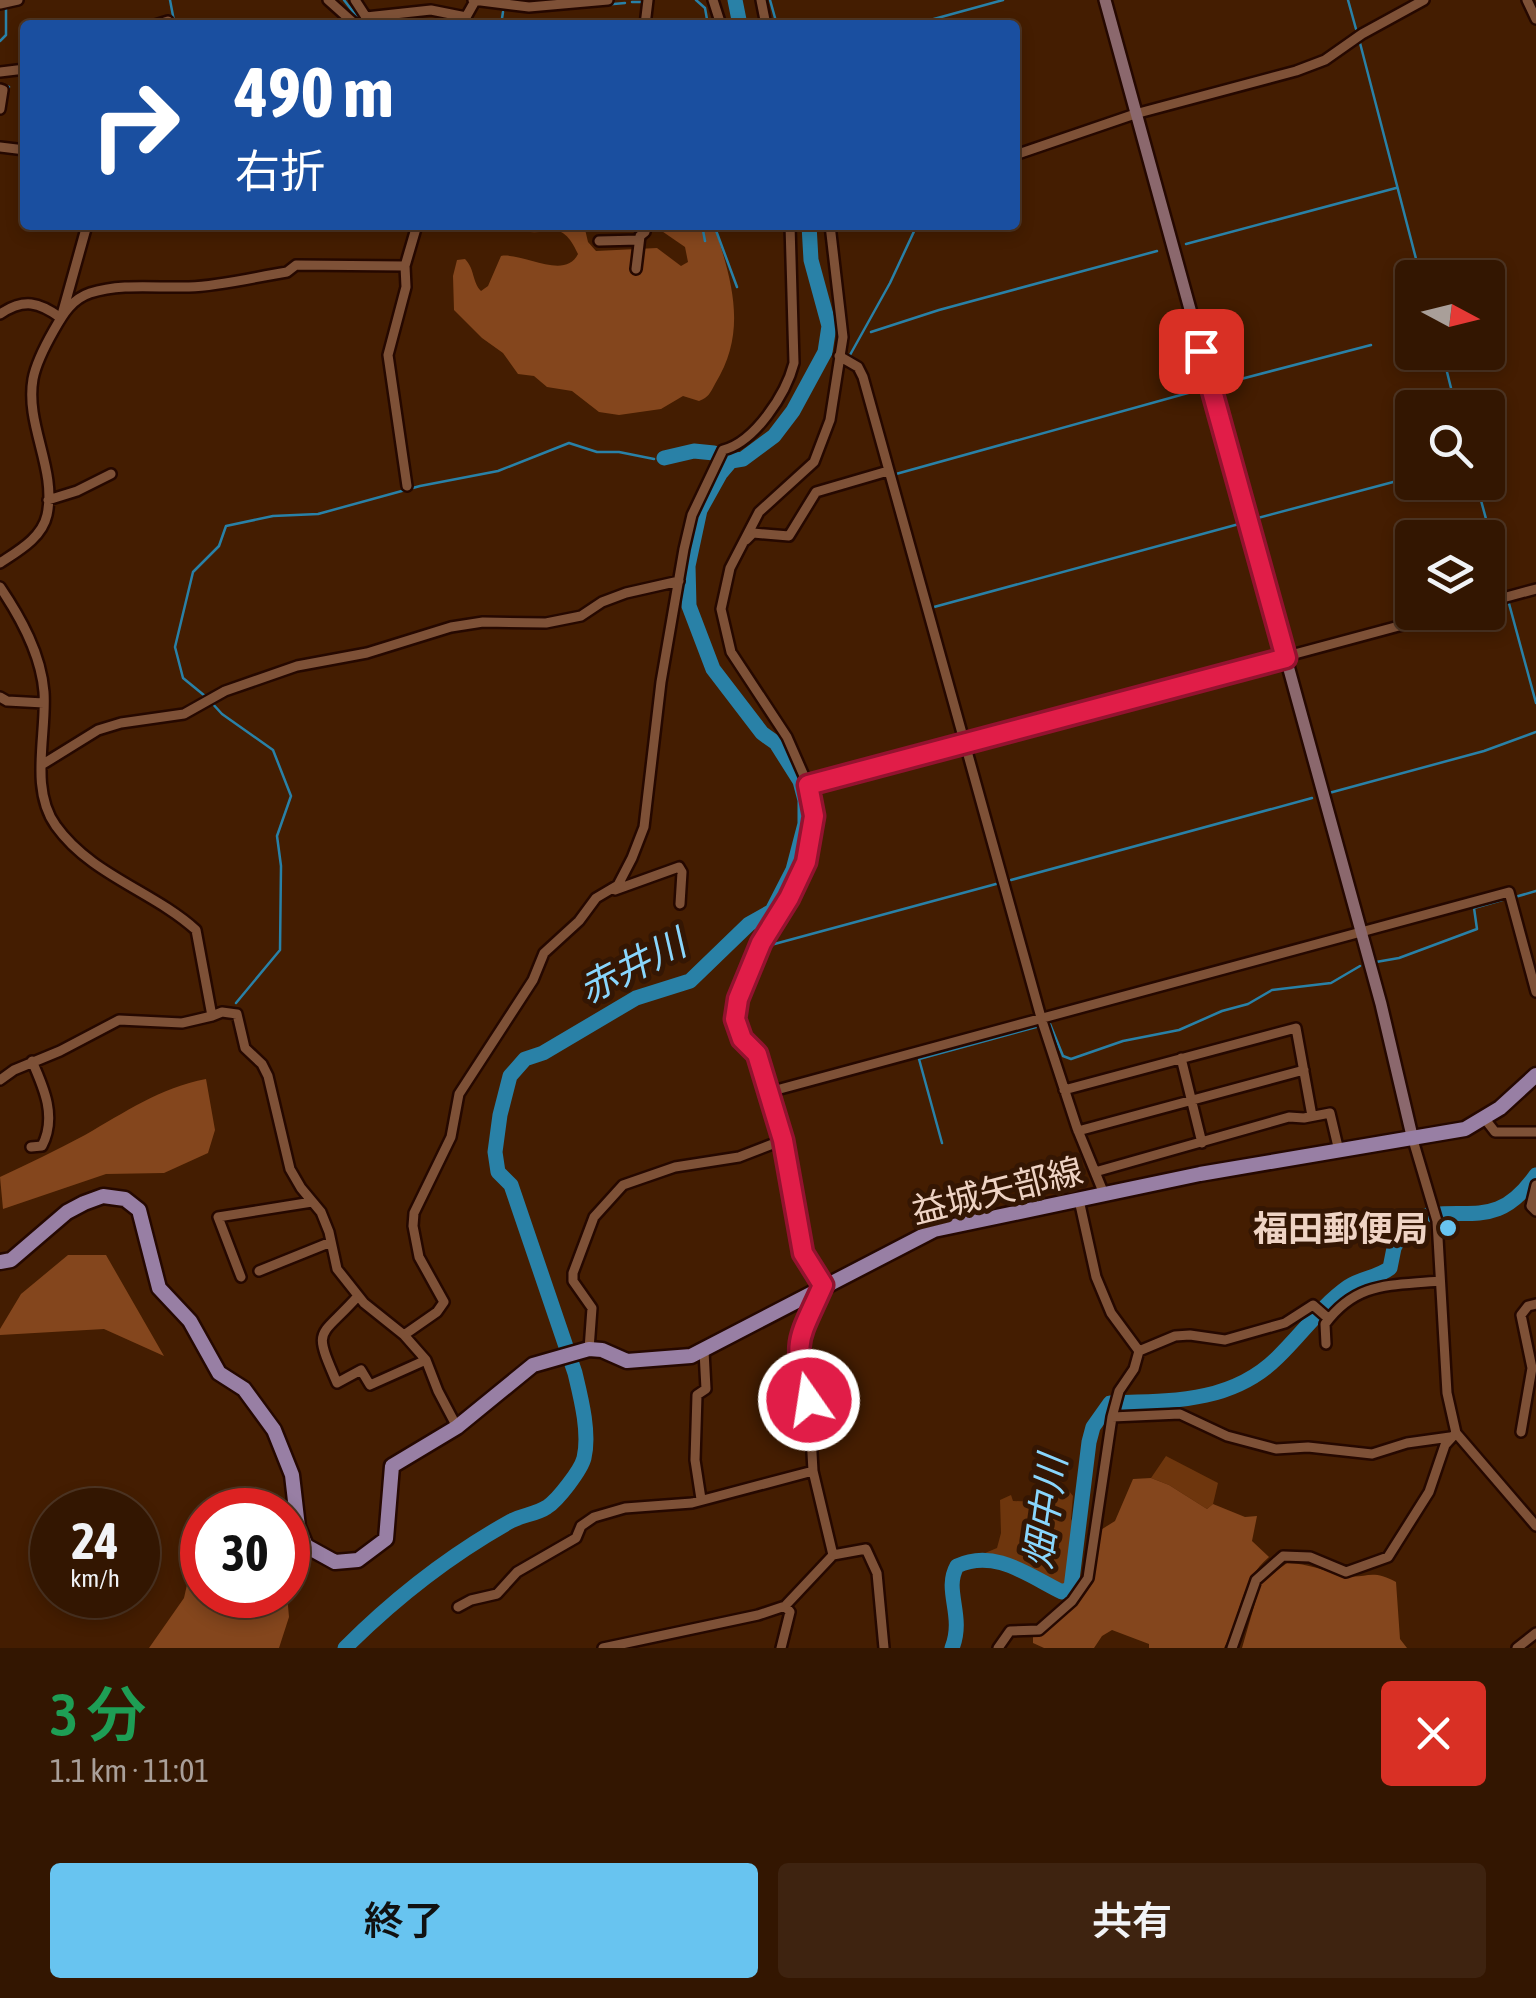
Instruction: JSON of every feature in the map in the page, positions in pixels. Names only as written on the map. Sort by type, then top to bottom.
[{"type":"main road","name":"益城矢部線","points":[[582,1350],[602,1350],[627,1361],[643,1362],[691,1356],[934,1230],[1104,1194],[1465,1129],[1485,1120],[1536,1075]]},
{"type":"main road","points":[[0,1262],[11,1260],[67,1212],[84,1203],[103,1196],[125,1199],[139,1210],[159,1288],[190,1321],[219,1372],[244,1389],[274,1430],[292,1475],[298,1527],[306,1546],[335,1562],[358,1560],[386,1539],[392,1466],[457,1427],[533,1364],[582,1350]]},
{"type":"street","points":[[0,4],[18,0]]},
{"type":"street","points":[[328,0],[350,20]]},
{"type":"street","points":[[372,20],[431,10],[466,17],[474,0],[529,7],[608,0]]},
{"type":"street","points":[[1105,0],[1361,934],[1412,1140],[1434,1204],[1447,1394],[1456,1433],[1536,1526]]},
{"type":"street","points":[[1020,153],[1136,114],[1325,60],[1362,34],[1424,0]]},
{"type":"street","points":[[1527,0],[1536,20]]},
{"type":"street","points":[[0,89],[0,109]]},
{"type":"street","points":[[0,158],[2,147]]},
{"type":"street","points":[[0,564],[40,531],[47,517],[43,450],[33,413],[33,379],[61,318],[86,230]]},
{"type":"street","points":[[406,486],[388,355],[416,230]]},
{"type":"street","points":[[636,269],[644,230]]},
{"type":"street","points":[[608,893],[618,885],[644,827],[660,682],[692,515],[724,450],[750,437],[791,375],[795,335],[790,230]]},
{"type":"street","points":[[831,230],[843,338],[830,420],[814,462],[759,512],[723,588],[721,609],[727,640],[739,666],[788,737],[808,785],[814,816],[806,862],[761,943],[738,999],[735,1019],[742,1039],[757,1054],[783,1140],[803,1253],[823,1285],[801,1330],[797,1353],[809,1400],[813,1471],[832,1555]]},
{"type":"street","points":[[598,241],[639,240]]},
{"type":"street","points":[[61,318],[80,298],[115,287],[192,287],[287,272],[296,265],[405,266]]},
{"type":"street","points":[[0,314],[21,303],[34,302],[61,318]]},
{"type":"street","points":[[839,356],[858,367],[1042,1021],[1078,1131],[1104,1194]]},
{"type":"street","points":[[741,544],[753,533],[790,536],[816,492],[888,471]]},
{"type":"street","points":[[48,500],[77,492],[111,474]]},
{"type":"street","points":[[43,764],[98,730],[121,723],[171,718],[297,666],[367,652],[418,634],[483,622],[546,623],[581,616],[626,593],[679,581]]},
{"type":"street","points":[[0,587],[37,656],[44,702],[45,803],[56,827],[91,862],[196,930],[212,1016]]},
{"type":"street","points":[[1505,597],[1536,589]]},
{"type":"street","points":[[808,785],[1395,628]]},
{"type":"street","points":[[0,697],[44,702]]},
{"type":"street","points":[[404,1335],[437,1312],[444,1302],[419,1257],[413,1226],[421,1194],[451,1137],[459,1094],[533,980],[544,953],[579,921],[596,898],[680,867],[680,904]]},
{"type":"street","points":[[769,1092],[1509,892],[1536,992]]},
{"type":"street","points":[[0,1080],[32,1060],[60,1051],[118,1020],[182,1023],[222,1012],[236,1014],[245,1048],[268,1076],[290,1169],[321,1212],[337,1269],[358,1296],[404,1335],[426,1360],[457,1427]]},
{"type":"street","points":[[1064,1090],[1296,1028],[1312,1116]]},
{"type":"street","points":[[1180,1058],[1202,1143]]},
{"type":"street","points":[[31,1148],[42,1146],[48,1136],[50,1116],[32,1060]]},
{"type":"street","points":[[1078,1131],[1304,1070]]},
{"type":"street","points":[[1095,1172],[1261,1123],[1330,1113],[1339,1151]]},
{"type":"street","points":[[1485,1120],[1495,1132],[1536,1132]]},
{"type":"street","points":[[582,1350],[592,1308],[573,1280],[573,1273],[594,1217],[606,1200],[623,1185],[643,1176],[707,1160],[739,1157],[783,1140]]},
{"type":"street","points":[[1536,1185],[1531,1206],[1536,1211]]},
{"type":"street","points":[[1079,1200],[1096,1277],[1111,1314],[1139,1351]]},
{"type":"street","points":[[242,1277],[218,1217],[312,1202]]},
{"type":"street","points":[[259,1272],[331,1242]]},
{"type":"street","points":[[1326,1344],[1328,1317],[1364,1289],[1440,1281]]},
{"type":"street","points":[[358,1296],[322,1332],[321,1346],[337,1383],[362,1370],[370,1385],[426,1360]]},
{"type":"street","points":[[1521,1432],[1532,1368],[1521,1316],[1528,1306],[1536,1304]]},
{"type":"street","points":[[1139,1351],[1175,1336],[1225,1340],[1284,1323],[1308,1307],[1319,1308],[1328,1317]]},
{"type":"street","points":[[702,1499],[695,1460],[697,1395],[706,1389],[704,1351]]},
{"type":"street","points":[[998,1648],[1010,1631],[1039,1630],[1072,1601],[1088,1578],[1112,1416],[1139,1351]]},
{"type":"street","points":[[1112,1416],[1180,1414],[1227,1436],[1276,1450],[1308,1447],[1372,1454],[1408,1443],[1446,1440],[1456,1433]]},
{"type":"street","points":[[1232,1648],[1256,1580],[1284,1556],[1310,1557],[1346,1572],[1388,1557],[1429,1492],[1445,1445],[1456,1433]]},
{"type":"street","points":[[458,1608],[497,1594],[517,1572],[576,1538],[581,1526],[594,1517],[625,1508],[692,1504],[813,1471]]},
{"type":"street","points":[[602,1648],[785,1606],[832,1555],[866,1549],[877,1573],[884,1648]]},
{"type":"street","points":[[781,1648],[790,1612],[785,1606]]},
{"type":"street","points":[[1517,1648],[1536,1632]]},
{"type":"shaded area","points":[[521,230],[585,230],[596,251],[657,248],[681,266],[688,262],[685,247],[660,230],[715,230],[731,286],[734,325],[725,364],[709,394],[699,401],[683,396],[661,409],[619,415],[599,412],[572,391],[547,387],[534,376],[518,374],[503,353],[454,310],[453,276],[457,260],[465,259],[481,291],[488,286],[501,256],[563,265],[578,254],[559,231]]},
{"type":"shaded area","points":[[206,1079],[215,1130],[208,1153],[164,1173],[106,1174],[3,1209],[0,1177],[158,1095]]},
{"type":"shaded area","points":[[68,1255],[106,1255],[164,1356],[104,1329],[0,1335],[21,1294]]},
{"type":"shaded area","points":[[1166,1456],[1218,1483],[1213,1504],[1207,1509],[1151,1478]]},
{"type":"shaded area","points":[[1151,1478],[1207,1509],[1213,1504],[1245,1517],[1257,1516],[1252,1541],[1269,1557],[1246,1588],[1224,1648],[1149,1648],[1149,1644],[1112,1630],[1094,1648],[1044,1648],[1033,1643],[1033,1633],[1080,1600],[1092,1584],[1099,1531],[1115,1521],[1133,1479]]},
{"type":"shaded area","points":[[1065,1486],[1073,1496],[1071,1519],[1076,1528],[1069,1586],[1062,1589],[985,1553],[997,1548],[1001,1533],[1000,1500],[1011,1495],[1013,1501],[1039,1502],[1041,1517]]},
{"type":"shaded area","points":[[1287,1563],[1350,1576],[1379,1575],[1396,1582],[1400,1639],[1407,1648],[1242,1648],[1261,1582]]},
{"type":"shaded area","points":[[180,1604],[180,1618],[289,1618],[279,1648],[149,1648]]},
{"type":"waterway","points":[[170,0],[174,20]]},
{"type":"waterway","points":[[344,0],[358,18]]},
{"type":"waterway","points":[[696,0],[705,8],[707,20]]},
{"type":"waterway","name":"赤井川","points":[[735,0],[739,20]]},
{"type":"waterway","points":[[770,0],[776,20]]},
{"type":"waterway","points":[[930,20],[1003,0]]},
{"type":"waterway","points":[[1348,0],[1356,29]]},
{"type":"waterway","points":[[632,2],[643,2]]},
{"type":"waterway","points":[[567,8],[625,3]]},
{"type":"waterway","points":[[0,41],[6,35],[6,5]]},
{"type":"waterway","points":[[478,5],[516,10]]},
{"type":"waterway","points":[[502,20],[503,12]]},
{"type":"waterway","points":[[1360,43],[1416,260]]},
{"type":"waterway","points":[[0,84],[9,87]]},
{"type":"waterway","points":[[1186,244],[1396,188]]},
{"type":"waterway","points":[[703,230],[705,241]]},
{"type":"waterway","points":[[716,230],[737,287]]},
{"type":"waterway","name":"赤井川","points":[[345,1648],[445,1563],[511,1521],[552,1503],[584,1458],[585,1427],[575,1373],[511,1185],[498,1172],[495,1152],[510,1076],[525,1059],[543,1053],[636,998],[690,981],[749,924],[772,911],[793,870],[805,824],[800,781],[776,743],[762,733],[713,669],[689,606],[688,566],[700,510],[720,474],[731,461],[743,459],[774,436],[793,411],[825,352],[829,326],[811,260],[809,230]]},
{"type":"waterway","points":[[850,355],[915,230]]},
{"type":"waterway","points":[[871,332],[1157,251]]},
{"type":"waterway","points":[[1218,385],[1371,345]]},
{"type":"waterway","points":[[1446,370],[1452,390]]},
{"type":"waterway","points":[[896,474],[1206,388]]},
{"type":"waterway","points":[[205,696],[183,678],[175,647],[193,572],[219,546],[226,526],[273,516],[318,514],[420,486],[498,471],[569,443],[597,452],[654,459]]},
{"type":"waterway","points":[[664,458],[694,451],[714,453]]},
{"type":"waterway","points":[[1254,519],[1395,482]]},
{"type":"waterway","points":[[1481,500],[1536,703]]},
{"type":"waterway","points":[[934,607],[1239,524]]},
{"type":"waterway","points":[[211,702],[273,750],[291,796],[277,836],[281,866],[280,950],[236,1003]]},
{"type":"waterway","points":[[1329,793],[1484,751],[1536,732]]},
{"type":"waterway","points":[[1011,880],[1312,798]]},
{"type":"waterway","points":[[767,946],[996,884]]},
{"type":"waterway","points":[[1515,897],[1536,891]]},
{"type":"waterway","points":[[1376,962],[1399,958],[1477,929],[1474,908],[1502,900]]},
{"type":"waterway","points":[[1050,1024],[1063,1056],[1071,1059],[1123,1041],[1179,1030],[1248,1004],[1272,990],[1331,983],[1360,966]]},
{"type":"waterway","points":[[942,1143],[919,1059],[1036,1027]]},
{"type":"waterway","name":"畑中川","points":[[952,1648],[956,1625],[952,1585],[957,1566],[971,1561],[998,1562],[1062,1592],[1071,1588],[1089,1442],[1093,1427],[1110,1403],[1199,1397],[1240,1384],[1277,1358],[1338,1295],[1390,1268],[1394,1248],[1410,1218],[1493,1210],[1521,1193],[1536,1175]]},
{"type":"place","name":"福田郵便局","points":[[1448,1228]]},
{"type":"route","points":[[809,1400],[797,1353],[801,1330],[823,1285],[803,1253],[783,1140],[757,1054],[742,1039],[735,1019],[744,980],[806,862],[814,816],[808,785],[1286,658],[1201,351]]}]
